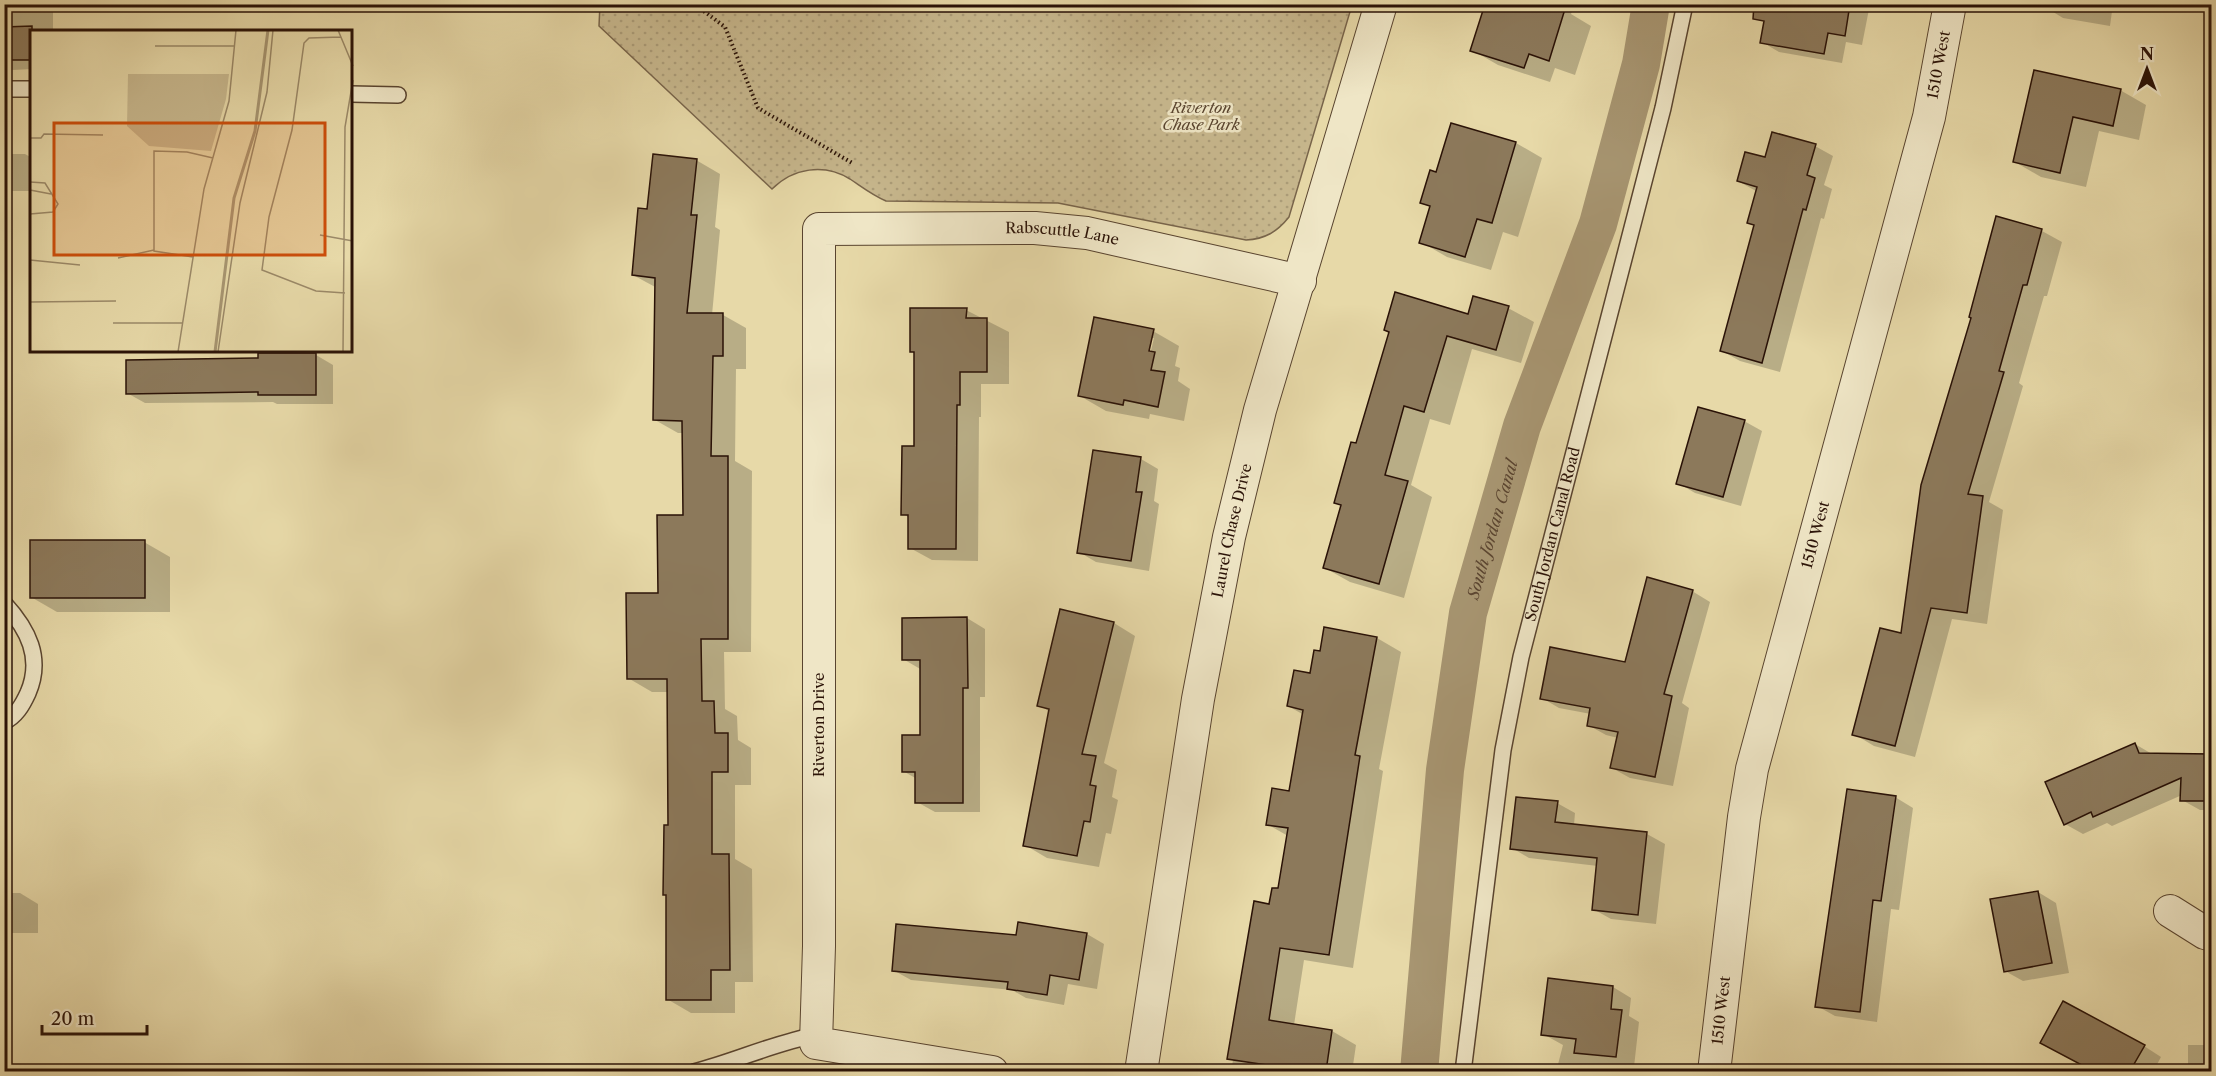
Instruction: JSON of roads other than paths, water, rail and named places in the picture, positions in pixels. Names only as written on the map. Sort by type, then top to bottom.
[{"type":"street","name":"Laurel Chase Drive","points":[[1141,1071],[1198,699],[1229,537],[1260,411],[1381,4]]},
{"type":"street","name":"1510 West","points":[[1714,1071],[1744,817],[1752,769],[1929,117],[1950,4]]},
{"type":"street","name":"Rabscuttle Lane","points":[[819,229],[1035,228],[1087,233],[1300,281]]},
{"type":"street","name":"Riverton Drive","points":[[816,1035],[819,946],[819,229]]},
{"type":"street","points":[[2170,910],[2211,935]]},
{"type":"street","points":[[816,1035],[816,1043],[992,1071]]},
{"type":"lane","name":"South Jordan Canal Road","points":[[1463,1071],[1503,750],[1521,657],[1664,108],[1685,4]]},
{"type":"lane","points":[[4,89],[30,89]]},
{"type":"lane","points":[[352,94],[398,95]]},
{"type":"lane","points":[[4,603],[30,639],[35,659],[34,680],[24,702],[14,718],[4,722]]},
{"type":"lane","points":[[694,1071],[728,1063],[787,1040],[816,1035]]},
{"type":"waterway","name":"South Jordan Canal","points":[[1419,1072],[1445,770],[1468,613],[1522,426],[1598,224],[1641,64],[1651,4]]},
{"type":"park label","name":"Riverton Chase Park","points":[[1201,116]]}]
